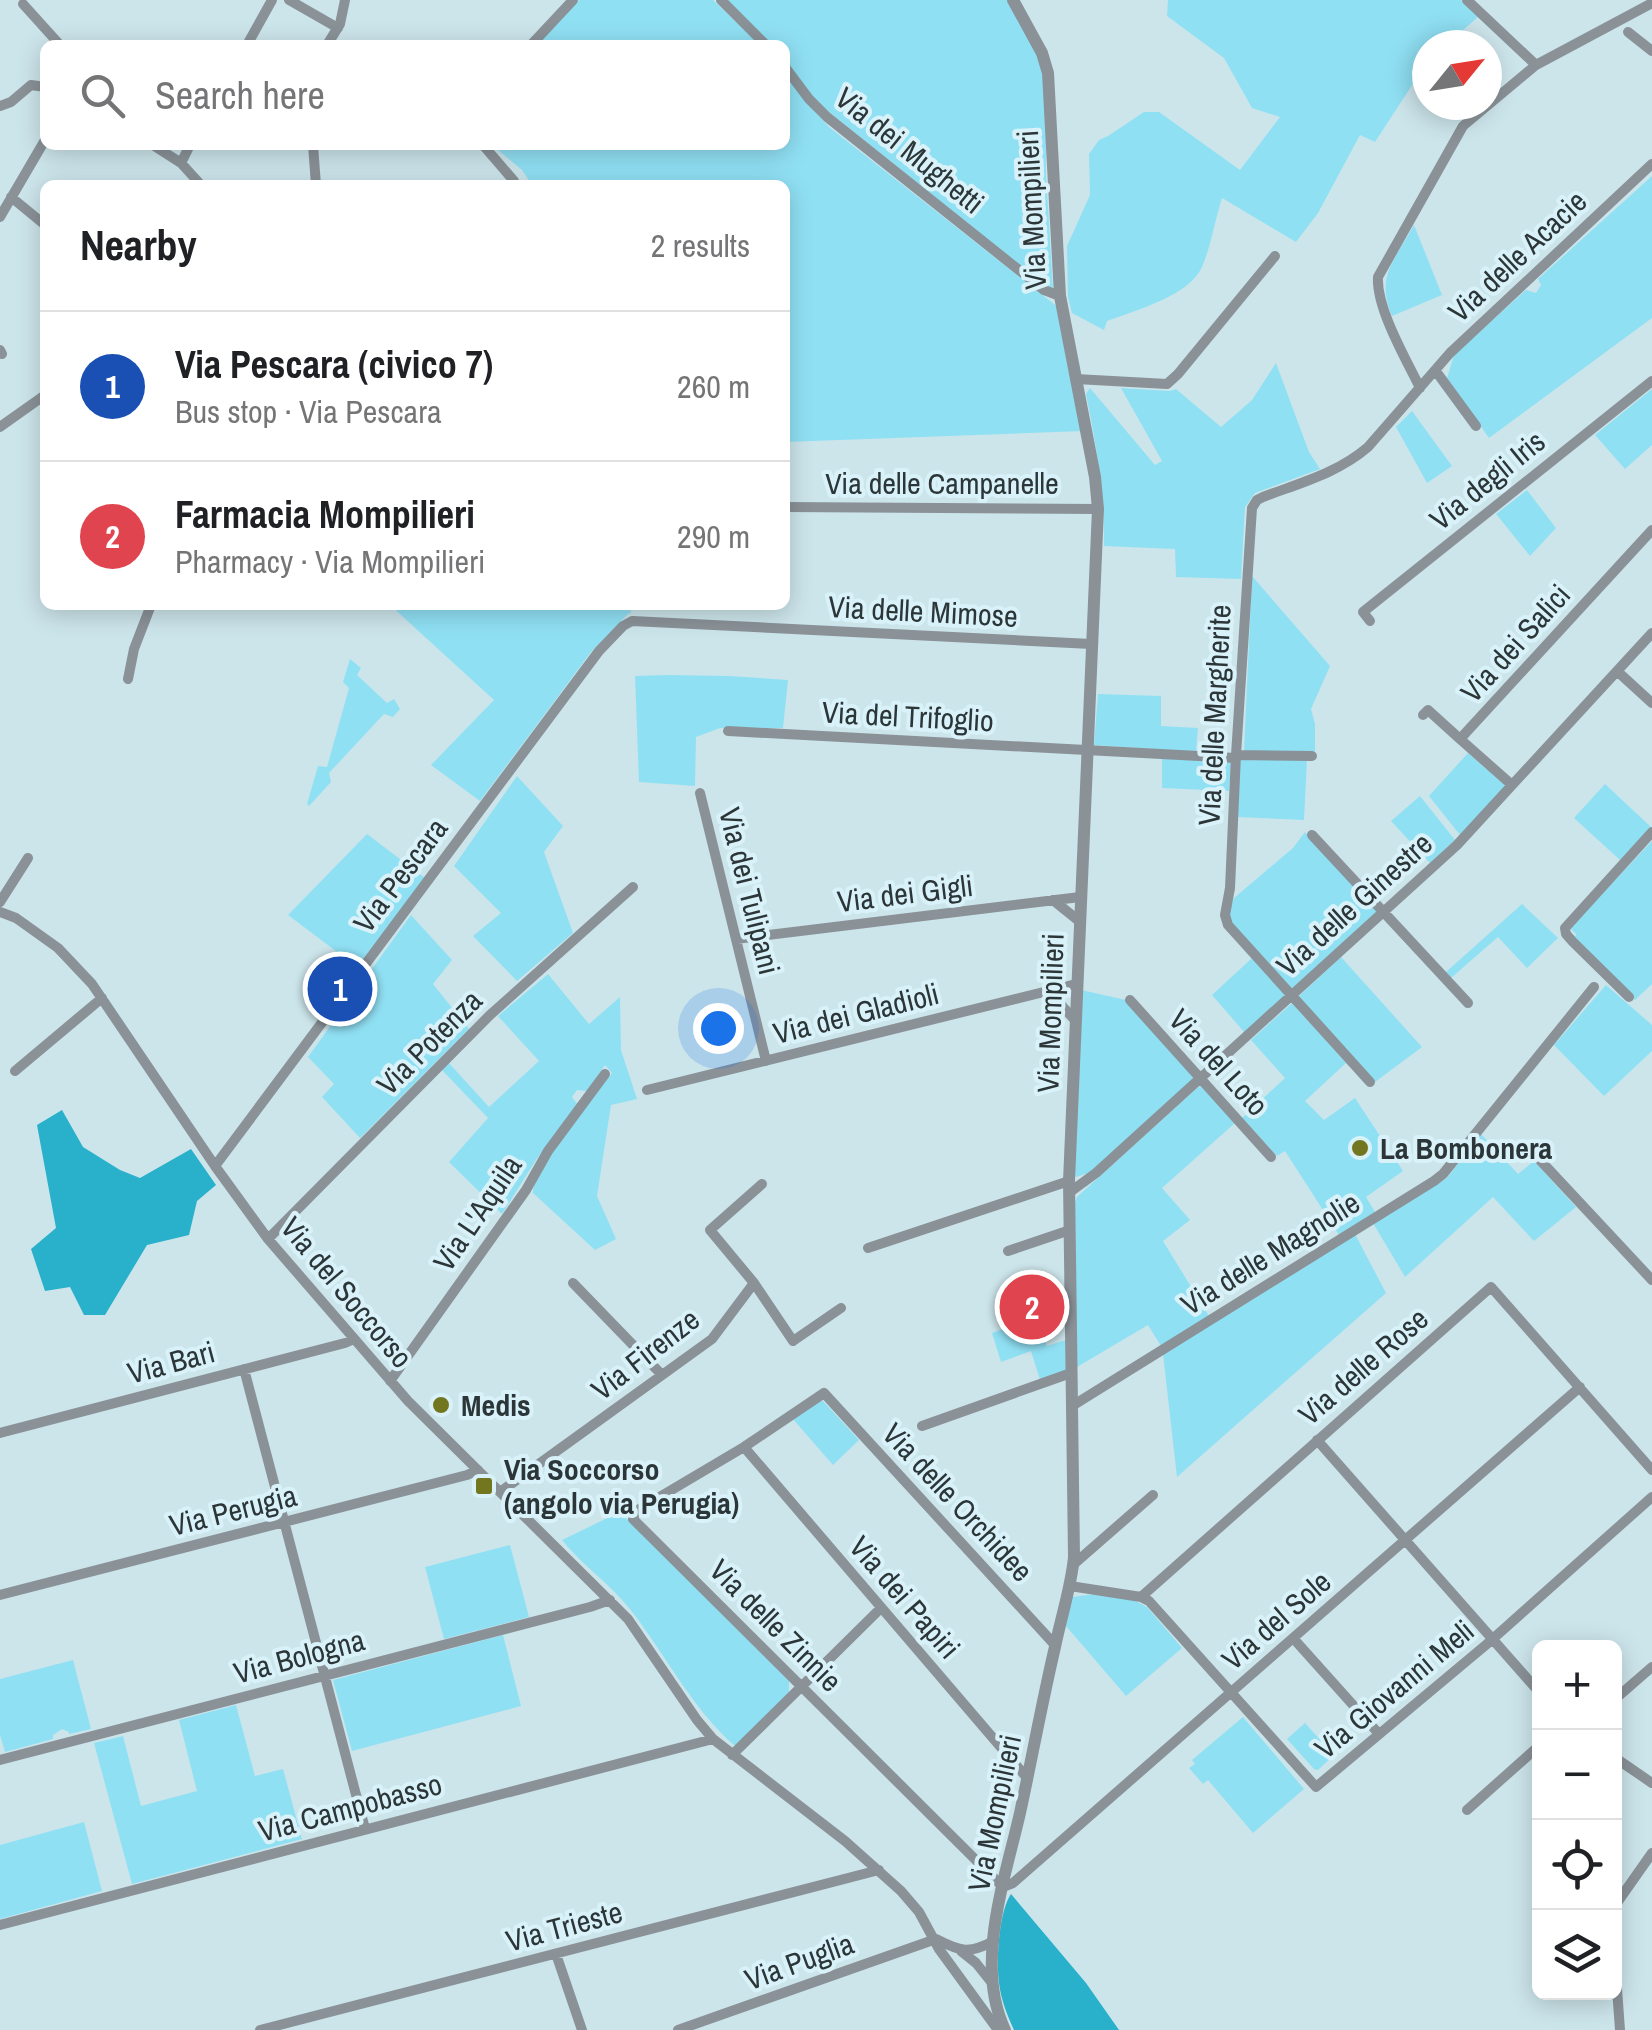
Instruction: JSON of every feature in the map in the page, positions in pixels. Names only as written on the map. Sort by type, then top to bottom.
[{"type":"street","points":[[250,40],[272,0]]},
{"type":"street","points":[[289,0],[338,28]]},
{"type":"street","points":[[331,40],[345,0]]},
{"type":"street","points":[[537,40],[573,0]]},
{"type":"street","points":[[722,0],[761,40]]},
{"type":"street","name":"Via Mompilieri","points":[[1001,2030],[989,1976],[994,1941],[1074,1564],[1069,1186],[1098,509],[1060,296],[1048,74],[1042,53],[1012,0]]},
{"type":"street","points":[[1467,0],[1536,65]]},
{"type":"street","points":[[1420,388],[1377,291],[1378,277],[1463,126],[1536,65],[1652,3]]},
{"type":"street","points":[[22,4],[55,40]]},
{"type":"street","points":[[1628,32],[1652,50]]},
{"type":"street","name":"Via dei Mughetti","points":[[790,74],[827,117],[1044,290],[1060,296]]},
{"type":"street","points":[[0,106],[11,102],[30,85],[40,86]]},
{"type":"street","points":[[0,217],[40,149]]},
{"type":"street","points":[[161,150],[180,162],[196,180]]},
{"type":"street","points":[[180,162],[187,150]]},
{"type":"street","points":[[314,150],[316,180]]},
{"type":"street","points":[[488,150],[513,180]]},
{"type":"street","name":"Via delle Acacie","points":[[1420,388],[1450,353],[1652,164]]},
{"type":"street","points":[[12,198],[40,221]]},
{"type":"street","points":[[1076,379],[1167,384],[1274,256]]},
{"type":"street","points":[[1436,370],[1476,426]]},
{"type":"street","name":"Via degli Iris","points":[[1370,621],[1363,612],[1652,381]]},
{"type":"street","name":"Via delle Margherite","points":[[1370,1082],[1228,925],[1225,916],[1230,888],[1252,508],[1263,497],[1338,469],[1356,458],[1420,388]]},
{"type":"street","points":[[0,427],[40,399]]},
{"type":"street","name":"Via delle Campanelle","points":[[790,507],[1098,509]]},
{"type":"street","name":"Via dei Salici","points":[[1512,786],[1460,739],[1652,530]]},
{"type":"street","points":[[128,679],[134,649],[149,610]]},
{"type":"street","name":"Via delle Mimose","points":[[632,622],[1091,644]]},
{"type":"street","name":"Via Pescara","points":[[215,1166],[599,650],[632,622]]},
{"type":"street","name":"Via delle Ginestre","points":[[868,1248],[1069,1186],[1096,1174],[1457,845],[1652,633]]},
{"type":"street","points":[[1617,671],[1652,702]]},
{"type":"street","points":[[1423,716],[1428,710],[1460,739]]},
{"type":"street","name":"Via del Trifoglio","points":[[728,731],[1236,757],[1312,756]]},
{"type":"street","name":"Via dei Tulipani","points":[[700,792],[766,1060]]},
{"type":"street","points":[[1629,997],[1573,942],[1565,928],[1652,832]]},
{"type":"street","points":[[1312,834],[1468,1003]]},
{"type":"street","points":[[0,902],[28,858]]},
{"type":"street","name":"Via Potenza","points":[[268,1239],[490,1015],[632,887]]},
{"type":"street","name":"Via dei Gigli","points":[[736,939],[1080,897]]},
{"type":"street","points":[[1053,900],[1079,921]]},
{"type":"street","name":"Via del Soccorso","points":[[0,912],[16,918],[58,948],[102,998],[268,1239],[390,1382],[628,1619],[713,1739],[879,1870],[910,1902],[939,1949],[1001,2030]]},
{"type":"street","name":"Via dei Gladioli","points":[[648,1090],[1076,984]]},
{"type":"street","name":"Via delle Magnolie","points":[[1072,1406],[1434,1181],[1594,986]]},
{"type":"street","points":[[1048,991],[1074,1018]]},
{"type":"street","points":[[15,1071],[102,998]]},
{"type":"street","name":"Via del Loto","points":[[1130,1000],[1271,1157]]},
{"type":"street","name":"Via L'Aquila","points":[[390,1382],[605,1074]]},
{"type":"street","points":[[1539,1159],[1652,1280]]},
{"type":"street","points":[[762,1184],[710,1230],[754,1283],[793,1340],[841,1308]]},
{"type":"street","points":[[1008,1250],[1070,1230]]},
{"type":"street","points":[[573,1283],[662,1375]]},
{"type":"street","name":"Via Firenze","points":[[500,1492],[712,1339],[754,1283]]},
{"type":"street","name":"Via delle Rose","points":[[1141,1597],[1491,1287],[1652,1470]]},
{"type":"street","name":"Via Bari","points":[[0,1433],[354,1338]]},
{"type":"street","points":[[244,1369],[366,1829]]},
{"type":"street","points":[[922,1426],[1072,1373]]},
{"type":"street","name":"Via del Sole","points":[[1003,1886],[1013,1883],[1580,1388]]},
{"type":"street","name":"Via delle Zinnie","points":[[824,1393],[744,1447],[636,1511],[633,1519],[1003,1886]]},
{"type":"street","name":"Via delle Orchidee","points":[[824,1393],[1055,1645]]},
{"type":"street","points":[[1317,1440],[1532,1685]]},
{"type":"street","name":"Via dei Papiri","points":[[744,1447],[1028,1779]]},
{"type":"street","name":"Via Perugia","points":[[0,1595],[478,1470]]},
{"type":"street","points":[[1074,1564],[1153,1495]]},
{"type":"street","name":"Via Giovanni Meli","points":[[1141,1597],[1149,1601],[1316,1787],[1492,1640],[1652,1496]]},
{"type":"street","points":[[1070,1586],[1141,1597]]},
{"type":"street","name":"Via Bologna","points":[[0,1760],[610,1600]]},
{"type":"street","points":[[732,1755],[881,1608]]},
{"type":"street","points":[[1293,1638],[1378,1734]]},
{"type":"street","points":[[1622,1693],[1652,1666]]},
{"type":"street","name":"Via Campobasso","points":[[0,1925],[713,1739]]},
{"type":"street","points":[[1466,1810],[1532,1752]]},
{"type":"street","points":[[1622,1763],[1652,1784]]},
{"type":"street","points":[[1622,1895],[1652,1853]]},
{"type":"street","name":"Via Trieste","points":[[260,2030],[879,1870]]},
{"type":"street","points":[[936,1939],[960,1950],[989,1976]]},
{"type":"street","name":"Via Puglia","points":[[678,2030],[936,1939]]},
{"type":"street","points":[[960,1950],[971,1951],[994,1941]]},
{"type":"street","points":[[556,1954],[582,2030]]},
{"type":"street","points":[[959,1976],[989,1976]]},
{"type":"street","points":[[1618,2000],[1620,2030]]},
{"type":"shaded area","points":[[579,0],[713,0],[755,40],[542,40]]},
{"type":"shaded area","points":[[726,0],[1008,0],[1040,61],[1046,95],[1053,289],[809,94],[790,69],[790,40],[765,40]]},
{"type":"shaded area","points":[[1168,0],[1461,0],[1478,17],[1463,30],[1412,30],[1412,85],[1375,142],[1360,135],[1318,213],[1296,242],[1222,198],[1205,259],[1195,277],[1160,301],[1107,321],[1104,330],[1072,313],[1068,297],[1067,246],[1090,195],[1089,154],[1099,140],[1144,112],[1159,112],[1240,170],[1280,117],[1252,108],[1224,58],[1167,16]]},
{"type":"shaded area","points":[[790,80],[829,127],[1059,308],[1083,431],[790,442],[790,180],[529,180],[498,150],[790,150]]},
{"type":"shaded area","points":[[1652,176],[1652,318],[1489,438],[1447,378],[1454,355],[1526,290],[1536,293],[1541,285],[1538,279]]},
{"type":"shaded area","points":[[1414,225],[1442,295],[1392,316],[1386,279]]},
{"type":"shaded area","points":[[1276,363],[1309,452],[1320,469],[1255,493],[1245,507],[1241,579],[1176,577],[1175,549],[1104,546],[1101,489],[1086,394],[1090,388],[1155,465],[1162,461],[1121,388],[1176,389],[1221,427],[1252,400]]},
{"type":"shaded area","points":[[1652,389],[1652,445],[1625,469],[1595,435]]},
{"type":"shaded area","points":[[1412,411],[1452,466],[1427,483],[1396,427]]},
{"type":"shaded area","points":[[1527,490],[1556,528],[1530,556],[1496,514]]},
{"type":"shaded area","points":[[1252,576],[1330,666],[1311,709],[1315,752],[1244,751]]},
{"type":"shaded area","points":[[395,610],[631,610],[591,652],[480,801],[431,765],[494,700]]},
{"type":"shaded area","points":[[350,659],[361,668],[357,675],[387,703],[394,699],[400,709],[393,717],[384,714],[329,773],[331,782],[309,806],[318,766],[327,767],[349,688],[343,682]]},
{"type":"shaded area","points":[[635,676],[788,680],[783,728],[720,728],[696,737],[695,786],[639,782]]},
{"type":"shaded area","points":[[1098,694],[1161,696],[1161,726],[1198,728],[1196,752],[1094,745]]},
{"type":"shaded area","points":[[1468,753],[1506,786],[1460,835],[1429,796]]},
{"type":"shaded area","points":[[1162,758],[1231,762],[1229,791],[1162,788]]},
{"type":"shaded area","points":[[1239,758],[1307,759],[1304,820],[1237,817]]},
{"type":"shaded area","points":[[517,776],[563,826],[544,852],[573,933],[517,981],[473,936],[501,913],[454,866]]},
{"type":"shaded area","points":[[1605,784],[1651,827],[1620,860],[1574,818]]},
{"type":"shaded area","points":[[1420,796],[1455,840],[1430,863],[1391,821]]},
{"type":"shaded area","points":[[1305,832],[1379,911],[1292,990],[1231,922],[1229,910],[1234,898],[1293,848]]},
{"type":"shaded area","points":[[367,834],[425,878],[357,967],[288,915]]},
{"type":"shaded area","points":[[1652,841],[1652,984],[1635,1000],[1581,946],[1570,928]]},
{"type":"shaded area","points":[[1522,904],[1558,938],[1527,968],[1498,937],[1451,978],[1446,972]]},
{"type":"shaded area","points":[[411,915],[452,960],[433,984],[469,1029],[360,1138],[322,1097],[334,1084],[308,1057]]},
{"type":"shaded area","points":[[1341,957],[1422,1047],[1375,1082],[1298,997]]},
{"type":"shaded area","points":[[1252,958],[1286,995],[1245,1033],[1212,995]]},
{"type":"shaded area","points":[[548,974],[589,1024],[620,997],[621,1050],[637,1099],[611,1105],[597,1196],[616,1239],[595,1250],[533,1193],[554,1149],[612,1073],[605,1065],[587,1091],[577,1090],[572,1097],[578,1105],[502,1214],[449,1162],[488,1118],[441,1069],[448,1062],[489,1107],[539,1061],[498,1016]]},
{"type":"shaded area","points":[[1606,985],[1652,1025],[1652,1051],[1604,1096],[1554,1045]]},
{"type":"shaded area","points":[[1081,990],[1126,1000],[1195,1079],[1092,1172],[1076,1177],[1074,1172]]},
{"type":"shaded area","points":[[1292,1003],[1346,1063],[1305,1101],[1324,1120],[1355,1098],[1403,1171],[1366,1197],[1375,1212],[1339,1235],[1285,1151],[1277,1156],[1242,1118],[1285,1078],[1251,1040]]},
{"type":"shaded area","points":[[1201,1086],[1235,1123],[1162,1188],[1190,1220],[1163,1241],[1209,1316],[1161,1346],[1148,1325],[1077,1367],[1077,1197]]},
{"type":"shaded area","points":[[62,1110],[83,1147],[120,1170],[140,1178],[191,1149],[216,1185],[197,1201],[189,1235],[147,1245],[105,1315],[84,1315],[70,1287],[45,1291],[31,1249],[56,1228],[37,1125]]},
{"type":"shaded area","points":[[1481,1134],[1518,1174],[1534,1161],[1576,1207],[1534,1241],[1493,1197],[1405,1277],[1373,1223],[1447,1178]]},
{"type":"shaded area","points":[[1355,1234],[1386,1293],[1177,1477],[1163,1354]]},
{"type":"shaded area","points":[[1037,1317],[1047,1346],[1066,1340],[1068,1370],[1040,1380],[1031,1351],[1001,1362],[992,1333]]},
{"type":"shaded area","points":[[819,1400],[859,1440],[833,1465],[792,1418]]},
{"type":"shaded area","points":[[630,1507],[625,1517],[789,1681],[789,1693],[735,1746],[692,1698],[629,1608],[562,1540]]},
{"type":"shaded area","points":[[510,1545],[529,1617],[444,1639],[425,1567]]},
{"type":"shaded area","points":[[1095,1594],[1134,1600],[1147,1607],[1182,1648],[1126,1696],[1066,1626],[1072,1597]]},
{"type":"shaded area","points":[[503,1635],[521,1706],[352,1751],[333,1680]]},
{"type":"shaded area","points":[[73,1660],[91,1729],[69,1734],[62,1729],[53,1739],[5,1752],[0,1735],[0,1679]]},
{"type":"shaded area","points":[[236,1705],[255,1776],[283,1769],[302,1839],[132,1884],[94,1743],[123,1736],[141,1806],[197,1791],[179,1720]]},
{"type":"shaded area","points":[[1243,1717],[1304,1789],[1253,1833],[1208,1780],[1203,1784],[1189,1768],[1195,1764],[1192,1760]]},
{"type":"shaded area","points":[[1305,1723],[1334,1755],[1318,1770],[1287,1739]]},
{"type":"shaded area","points":[[84,1822],[102,1891],[0,1919],[0,1845]]},
{"type":"shaded area","points":[[1011,1894],[1086,1983],[1119,2030],[1014,2030],[998,1974],[1001,1924]]},
{"type":"place","name":"Via Pescara (civico 7)","points":[[340,989]]},
{"type":"place","name":"La Bombonera","points":[[1360,1148]]},
{"type":"place","name":"Farmacia Mompilieri","points":[[1032,1307]]},
{"type":"place","name":"Medis","points":[[441,1405]]},
{"type":"place","name":"Via Soccorso (angolo via Perugia)","points":[[484,1486]]}]
